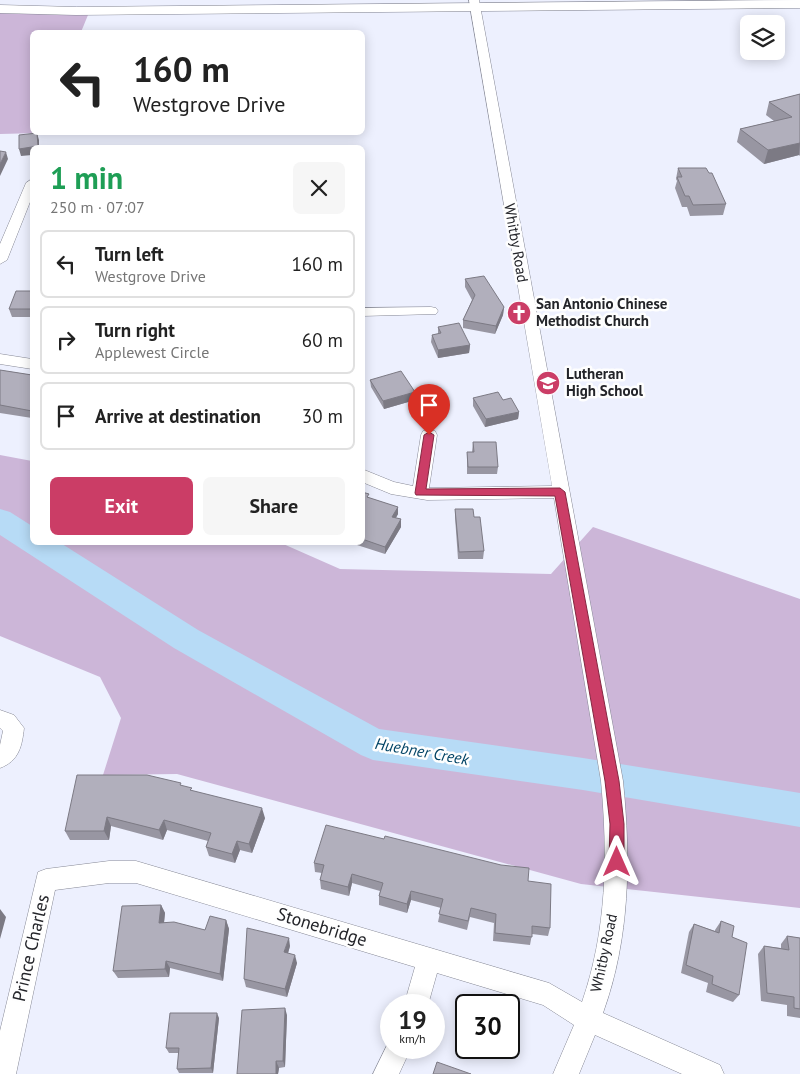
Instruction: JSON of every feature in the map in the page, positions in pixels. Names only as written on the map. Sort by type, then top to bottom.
[{"type":"street","points":[[0,9],[85,11],[475,3],[800,4]]},
{"type":"street","name":"Whitby Road","points":[[475,3],[612,781],[617,824],[615,899],[606,962],[589,1020],[566,1074]]},
{"type":"street","points":[[0,260],[30,188]]},
{"type":"street","points":[[365,312],[431,311]]},
{"type":"street","points":[[0,358],[30,364]]},
{"type":"street","points":[[420,493],[429,435]]},
{"type":"street","points":[[365,476],[391,488],[420,493],[560,492]]},
{"type":"street","points":[[0,719],[7,720],[14,728],[11,748],[0,759]]},
{"type":"street","name":"Stonebridge","points":[[46,880],[109,872],[136,872],[549,995],[589,1020],[711,1074]]},
{"type":"street","name":"Prince Charles","points":[[3,1074],[46,880]]},
{"type":"street","points":[[419,994],[429,958]]},
{"type":"street","points":[[386,1074],[394,1059]]},
{"type":"shaded area","points":[[0,13],[88,15],[82,30],[30,30],[30,133],[0,134]]},
{"type":"shaded area","points":[[0,455],[30,461],[30,545],[286,545],[340,569],[551,574],[593,527],[800,599],[800,908],[581,884],[177,774],[103,775],[121,718],[100,677],[0,636]]},
{"type":"building","points":[[800,94],[800,143],[768,150],[740,129],[792,117],[769,102]]},
{"type":"building","points":[[19,135],[37,135],[38,145],[30,145],[30,147],[19,149]]},
{"type":"building","points":[[0,151],[6,152],[0,164]]},
{"type":"building","points":[[678,168],[706,168],[709,173],[712,173],[726,204],[693,205],[689,196],[685,196],[677,177],[682,177]]},
{"type":"building","points":[[484,276],[504,307],[496,326],[463,320],[475,295],[465,279]]},
{"type":"building","points":[[16,291],[30,291],[30,309],[9,309]]},
{"type":"building","points":[[459,323],[470,345],[438,350],[432,335],[441,333],[438,327]]},
{"type":"building","points":[[0,370],[30,375],[30,411],[0,405]]},
{"type":"building","points":[[401,371],[415,392],[383,401],[370,380]]},
{"type":"building","points":[[498,392],[503,400],[511,398],[519,412],[486,419],[473,398]]},
{"type":"building","points":[[473,442],[496,442],[498,467],[468,467],[467,452],[474,452]]},
{"type":"building","points":[[365,493],[369,494],[367,497],[398,507],[392,517],[401,519],[385,547],[365,540]]},
{"type":"building","points":[[455,509],[473,509],[474,517],[480,517],[484,551],[459,552]]},
{"type":"building","points":[[77,775],[147,775],[181,783],[180,785],[192,788],[190,790],[262,808],[249,844],[237,841],[232,854],[206,847],[211,833],[164,820],[159,830],[107,817],[104,831],[65,831]]},
{"type":"building","points":[[326,825],[384,839],[385,836],[501,865],[529,868],[528,881],[551,884],[550,928],[532,926],[532,937],[495,933],[496,914],[471,908],[468,921],[439,914],[443,899],[411,891],[407,904],[379,896],[383,883],[352,874],[348,887],[320,880],[324,865],[314,863]]},
{"type":"building","points":[[161,905],[159,923],[174,922],[205,930],[210,916],[226,920],[220,974],[166,961],[165,969],[113,971],[122,906]]},
{"type":"building","points":[[721,921],[734,926],[732,937],[747,943],[739,995],[712,984],[713,976],[686,965],[694,924],[719,933]]},
{"type":"building","points":[[247,928],[289,938],[284,952],[295,955],[285,989],[244,979]]},
{"type":"building","points":[[787,936],[800,938],[800,1009],[794,1008],[794,997],[767,993],[764,946],[789,950]]},
{"type":"building","points":[[285,1008],[283,1061],[276,1061],[276,1074],[237,1074],[242,1010]]},
{"type":"building","points":[[170,1013],[217,1013],[211,1068],[177,1069],[179,1048],[166,1048]]},
{"type":"building","points":[[437,1062],[471,1074],[433,1074]]},
{"type":"waterway","name":"Huebner Creek","points":[[0,520],[30,540]]},
{"type":"waterway","name":"Huebner Creek","points":[[40,545],[186,639],[373,744],[583,774],[800,810]]},
{"type":"place","name":"San Antonio Chinese Methodist Church","points":[[519,313]]},
{"type":"place","name":"Lutheran High School","points":[[548,383]]},
{"type":"route","points":[[429,435],[420,493],[560,492],[612,781],[617,824],[617,862]]}]
